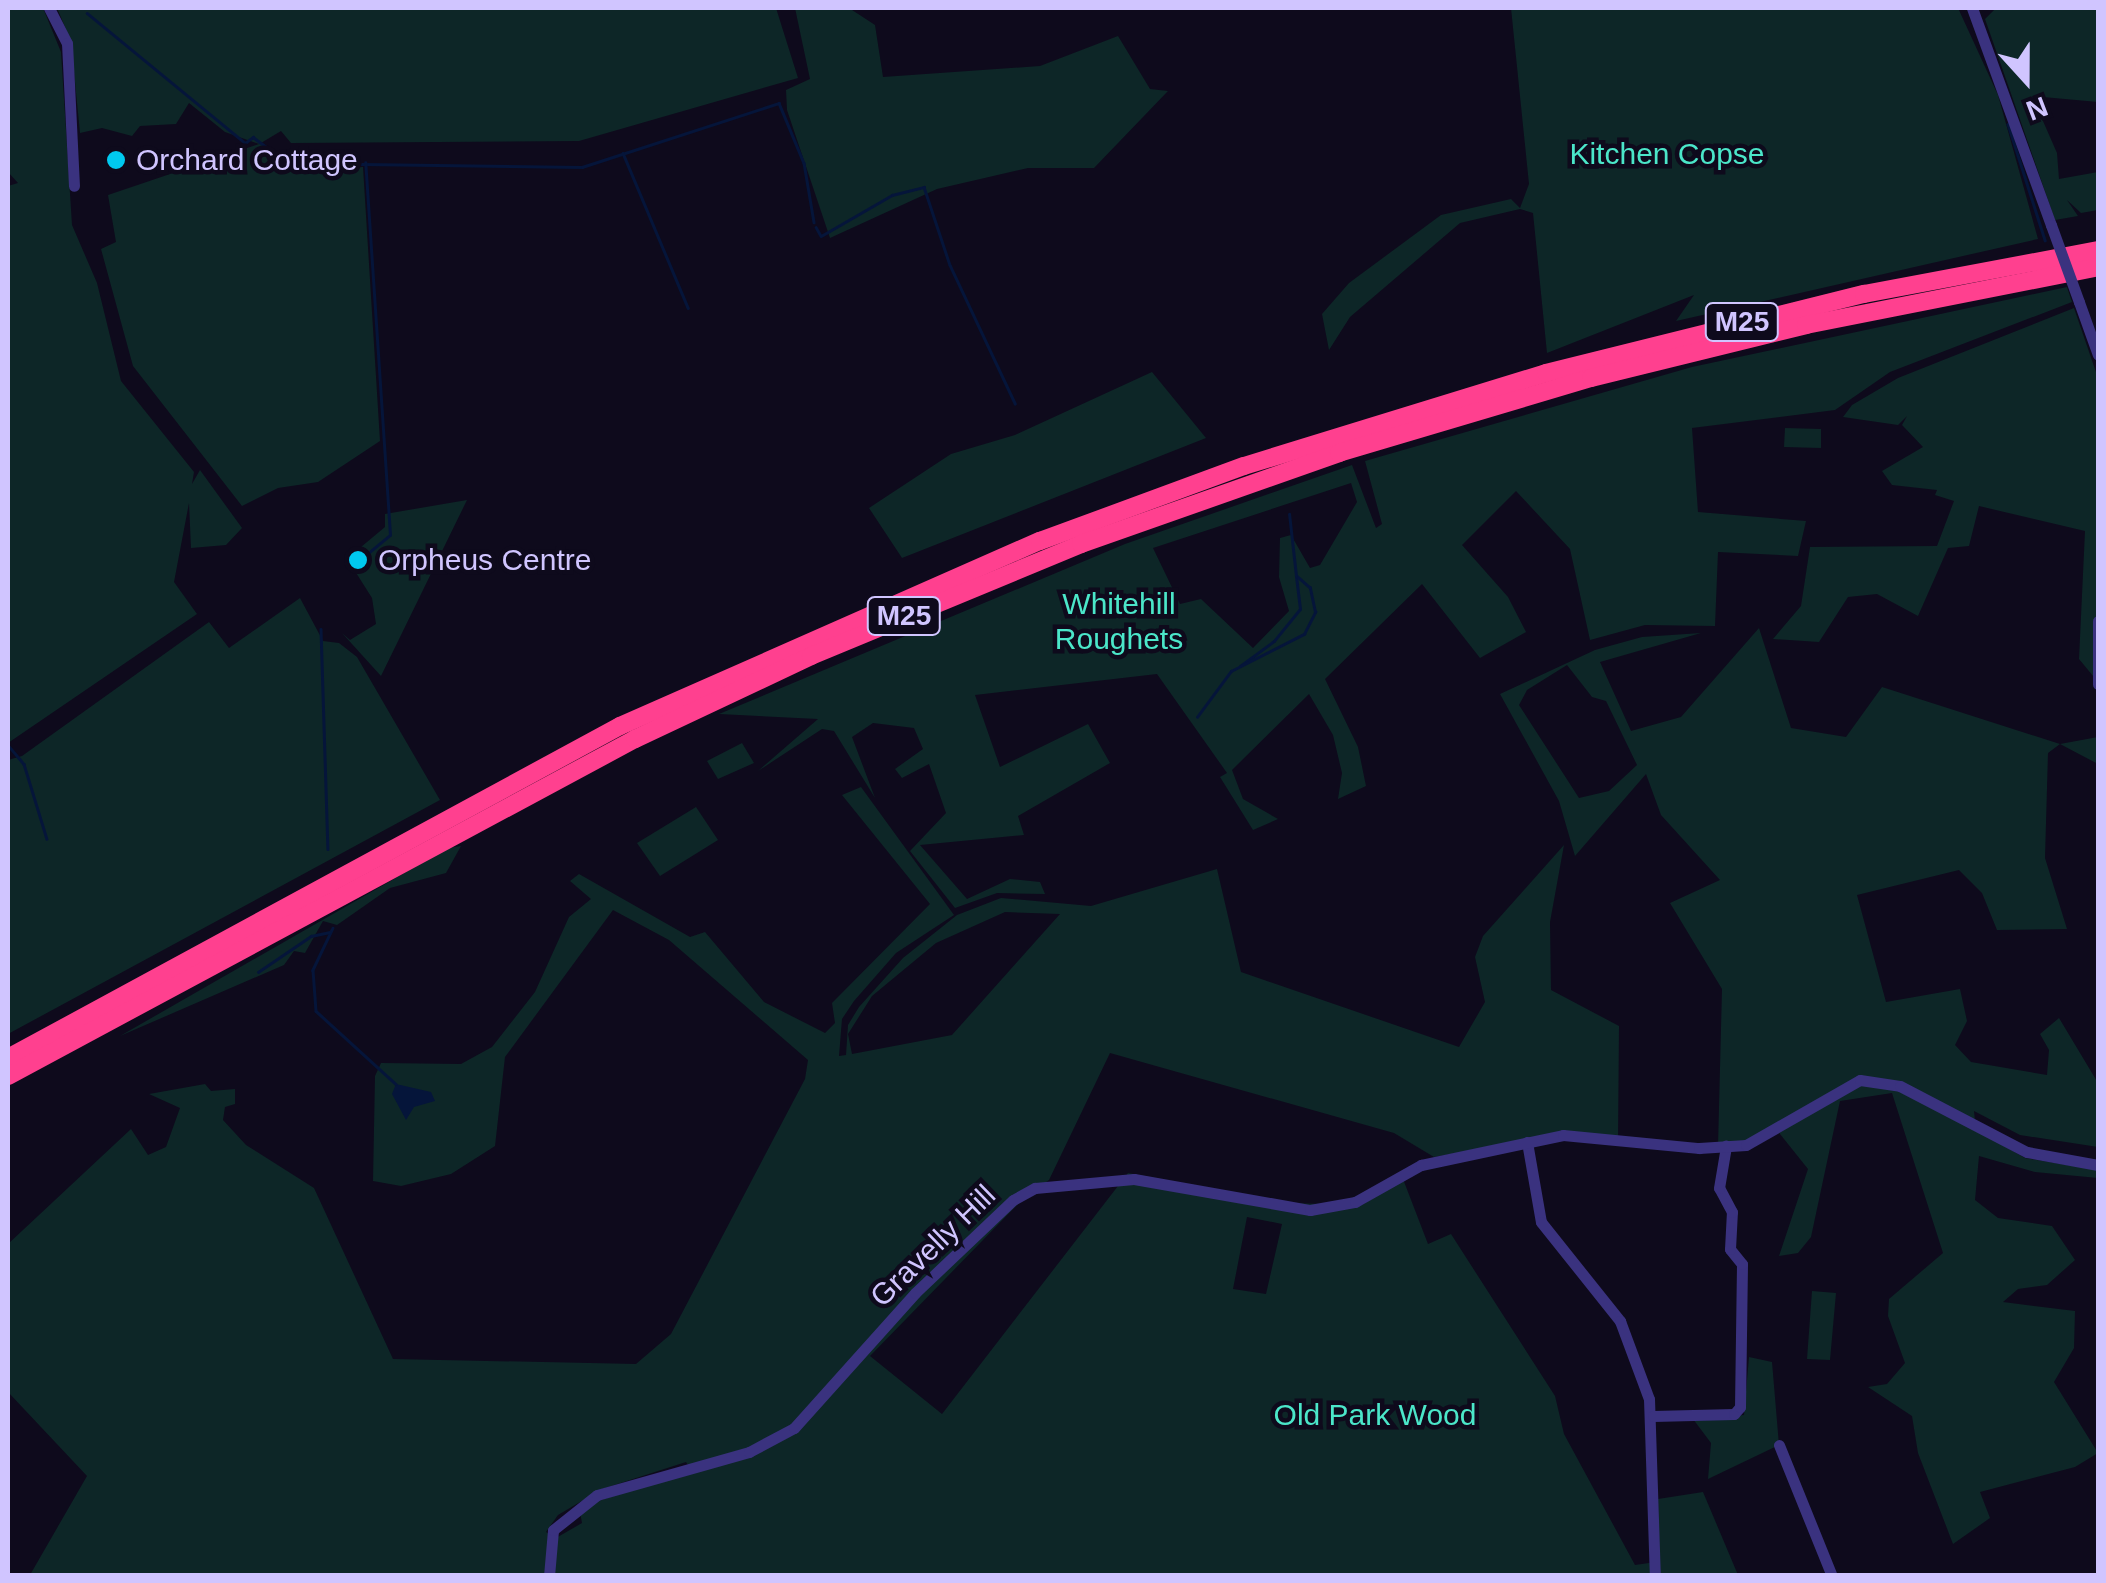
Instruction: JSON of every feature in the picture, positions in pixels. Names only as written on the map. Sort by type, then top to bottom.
[{"type":"highway","name":"M25","points":[[8,1058],[620,726],[878,608],[1150,499],[1407,414],[1649,345],[1864,294],[2098,250]]},
{"type":"highway","name":"M25","points":[[8,1079],[58,1048],[634,738],[1066,550],[1324,458],[1591,378],[1806,325],[2098,267]]},
{"type":"highway","name":"M25","points":[[8,1050],[78,1020]]},
{"type":"street","points":[[49,8],[67,44],[74,186]]},
{"type":"street","points":[[1972,8],[2098,355]]},
{"type":"street","points":[[2098,621],[2098,684]]},
{"type":"street","points":[[1653,1416],[1734,1414],[1740,1407],[1742,1264],[1730,1250],[1732,1212],[1719,1188],[1726,1146],[1746,1146],[1860,1080],[1900,1086],[2027,1152],[2098,1165]]},
{"type":"street","name":"Gravelly Hill","points":[[549,1576],[548,1538],[564,1518],[605,1491],[749,1452],[794,1428],[915,1293],[1013,1200],[1035,1188],[1134,1179],[1310,1210],[1355,1202],[1422,1165],[1563,1135],[1726,1146]]},
{"type":"street","points":[[1528,1142],[1540,1222],[1620,1321],[1653,1416],[1650,1452],[1655,1576]]},
{"type":"street","points":[[1778,1445],[1832,1576]]},
{"type":"green space","points":[[8,8],[43,8],[61,52],[72,225],[97,283],[121,381],[194,472],[192,484],[200,470],[242,528],[226,545],[191,548],[189,503],[174,582],[197,614],[8,743],[8,186],[18,183],[8,172]]},
{"type":"green space","points":[[57,8],[776,8],[798,78],[579,141],[291,143],[281,131],[261,143],[296,169],[363,167],[380,441],[318,482],[278,488],[242,506],[133,366],[101,249],[116,242],[108,195],[259,144],[225,132],[189,103],[176,124],[140,126],[132,136],[102,128],[80,133],[71,41]]},
{"type":"green space","points":[[795,8],[849,8],[875,25],[883,77],[1040,66],[1118,36],[1150,89],[1168,91],[1094,168],[1028,168],[937,189],[830,238],[787,110],[786,90],[810,79]]},
{"type":"green space","name":"Kitchen Copse","points":[[1511,8],[1958,8],[1998,95],[2038,239],[1676,321],[1694,295],[1547,353],[1533,213],[1520,209],[1460,223],[1350,317],[1329,350],[1322,314],[1349,283],[1441,215],[1511,199],[1520,208],[1529,184]]},
{"type":"green space","points":[[1996,8],[2098,8],[2098,102],[2032,96],[2057,153],[2059,179],[2098,172],[2098,210],[2081,213],[2067,200],[2078,216],[2055,220],[1985,19]]},
{"type":"green space","name":"Whitehill Roughets","points":[[2067,287],[2072,302],[1890,372],[1835,410],[1692,428],[1698,512],[1806,521],[1798,556],[1718,552],[1715,626],[1645,625],[1590,640],[1570,549],[1516,491],[1462,545],[1508,597],[1526,632],[1480,658],[1422,584],[1325,679],[1358,747],[1366,786],[1338,799],[1342,773],[1333,735],[1309,694],[1232,770],[1243,799],[1278,819],[1253,830],[1220,777],[1227,773],[1157,674],[975,695],[1000,767],[1088,724],[1110,763],[1018,816],[1024,835],[920,845],[967,899],[1010,879],[1040,882],[1045,894],[997,893],[955,908],[910,851],[946,813],[929,764],[902,778],[895,769],[923,749],[914,728],[873,723],[852,737],[875,798],[834,731],[822,729],[758,771],[818,719],[719,714],[1125,544],[1352,465],[1376,528],[1382,524],[1365,461],[1692,367]],"holes":[[[1351,483],[1357,502],[1320,565],[1310,568],[1291,535],[1280,538],[1279,577],[1289,611],[1253,648],[1201,599],[1180,604],[1153,548]]]},
{"type":"green space","points":[[2074,308],[2098,378],[2098,682],[2079,659],[2085,531],[1979,506],[1969,546],[1948,548],[1918,616],[1877,594],[1848,597],[1819,642],[1773,639],[1801,606],[1810,547],[1937,546],[1954,501],[1935,495],[1937,490],[1892,485],[1882,471],[1923,447],[1902,425],[1907,416],[1898,425],[1843,417],[1852,405],[1898,378]]},
{"type":"green space","points":[[1152,372],[1206,438],[902,558],[869,508],[951,454],[1015,435]]},
{"type":"green space","points":[[1785,428],[1821,429],[1821,448],[1784,447]]},
{"type":"green space","points":[[467,500],[381,676],[342,633],[350,640],[376,624],[372,598],[353,568],[364,561],[361,547],[385,527],[385,514]]},
{"type":"green space","points":[[300,598],[323,641],[339,643],[357,657],[440,800],[8,1034],[8,760],[22,756],[209,622],[229,648]]},
{"type":"green space","points":[[1759,628],[1791,728],[1846,737],[1882,687],[2060,744],[2048,753],[2045,858],[2067,929],[1997,930],[1982,893],[1959,870],[1857,895],[1886,1002],[1960,989],[1967,1021],[1955,1045],[1971,1062],[2047,1075],[2049,1050],[2040,1034],[2059,1018],[2098,1083],[2098,1147],[2020,1135],[1974,1111],[1976,1130],[2025,1158],[2098,1170],[2098,1178],[2035,1172],[1979,1156],[1975,1200],[1998,1218],[2052,1226],[2075,1260],[2047,1285],[2018,1289],[2003,1302],[2075,1311],[2074,1348],[2054,1382],[2098,1453],[2075,1467],[1980,1492],[1990,1518],[1953,1544],[1918,1453],[1912,1416],[1868,1387],[1887,1384],[1905,1363],[1888,1316],[1889,1299],[1943,1253],[1892,1093],[1840,1101],[1811,1237],[1798,1253],[1779,1256],[1808,1169],[1776,1129],[1746,1145],[1718,1147],[1722,989],[1670,903],[1720,880],[1661,815],[1646,774],[1575,856],[1559,801],[1500,694],[1595,650],[1642,637],[1701,633],[1600,662],[1631,731],[1681,717]],"holes":[[[1567,665],[1592,697],[1606,701],[1637,765],[1609,791],[1579,798],[1519,705],[1527,690]]]},
{"type":"green space","points":[[2098,737],[2098,764],[2060,744]]},
{"type":"green space","points":[[742,743],[754,763],[718,779],[707,761]]},
{"type":"green space","name":"Old Park Wood","points":[[861,787],[954,915],[896,953],[854,1001],[842,1019],[839,1056],[846,1055],[848,1025],[859,1007],[903,958],[957,915],[1001,898],[1091,906],[1217,869],[1241,972],[1459,1047],[1485,1002],[1475,957],[1483,936],[1564,845],[1550,922],[1551,990],[1619,1026],[1618,1142],[1563,1135],[1434,1157],[1394,1133],[1110,1053],[1049,1180],[1022,1200],[870,1356],[942,1414],[1128,1173],[1288,1203],[1362,1205],[1403,1179],[1428,1244],[1451,1234],[1555,1396],[1564,1434],[1635,1565],[1656,1562],[1655,1575],[30,1575],[87,1476],[8,1392],[8,1244],[131,1129],[148,1155],[166,1147],[180,1108],[149,1094],[205,1084],[211,1091],[235,1089],[235,1104],[225,1107],[223,1120],[246,1145],[314,1188],[393,1359],[636,1364],[671,1334],[805,1079],[808,1060],[669,940],[613,910],[505,1057],[495,1146],[451,1174],[401,1186],[373,1181],[375,1076],[381,1063],[461,1064],[492,1047],[535,992],[569,917],[591,899],[570,881],[579,874],[690,937],[705,932],[764,1002],[825,1033],[835,1023],[832,1003],[930,904],[842,795]],"holes":[[[1005,912],[1060,914],[952,1035],[852,1054],[848,1034],[872,996],[936,943]],[[1247,1217],[1282,1224],[1266,1294],[1233,1289]],[[686,1462],[692,1471],[579,1507],[582,1523],[556,1538],[546,1532],[558,1515],[602,1489]]]},
{"type":"green space","points":[[696,807],[718,840],[660,876],[637,843]]},
{"type":"green space","points":[[461,846],[446,873],[390,888],[337,925],[323,921],[305,953],[294,951],[284,965],[120,1036],[448,848]]},
{"type":"green space","points":[[1812,1291],[1836,1293],[1830,1360],[1807,1359]]},
{"type":"green space","points":[[1749,1357],[1772,1362],[1779,1445],[1708,1479],[1711,1443],[1693,1419],[1744,1415]]},
{"type":"green space","points":[[1703,1492],[1738,1575],[1660,1575],[1658,1499]]},
{"type":"water","points":[[396,1084],[431,1092],[435,1101],[414,1107],[406,1120],[392,1094]]},
{"type":"waterway","points":[[87,13],[245,143],[253,137],[288,163],[582,167],[779,103],[804,163],[814,222]]},
{"type":"waterway","points":[[2008,124],[2045,240]]},
{"type":"waterway","points":[[623,153],[688,308]]},
{"type":"waterway","points":[[355,564],[390,535],[365,163]]},
{"type":"waterway","points":[[816,227],[821,236],[892,195],[924,187],[950,265],[1015,403]]},
{"type":"waterway","points":[[1197,717],[1231,671],[1304,634],[1315,612],[1310,588],[1296,576],[1289,514]]},
{"type":"waterway","points":[[1240,666],[1274,641],[1300,609],[1296,577]]},
{"type":"waterway","points":[[321,629],[328,849]]},
{"type":"waterway","points":[[8,745],[24,764],[47,839]]},
{"type":"waterway","points":[[333,928],[313,970],[316,1011],[396,1084]]},
{"type":"waterway","points":[[258,972],[311,936],[330,932]]},
{"type":"place","name":"Orchard Cottage","points":[[116,160]]},
{"type":"place","name":"Orpheus Centre","points":[[358,560]]}]
